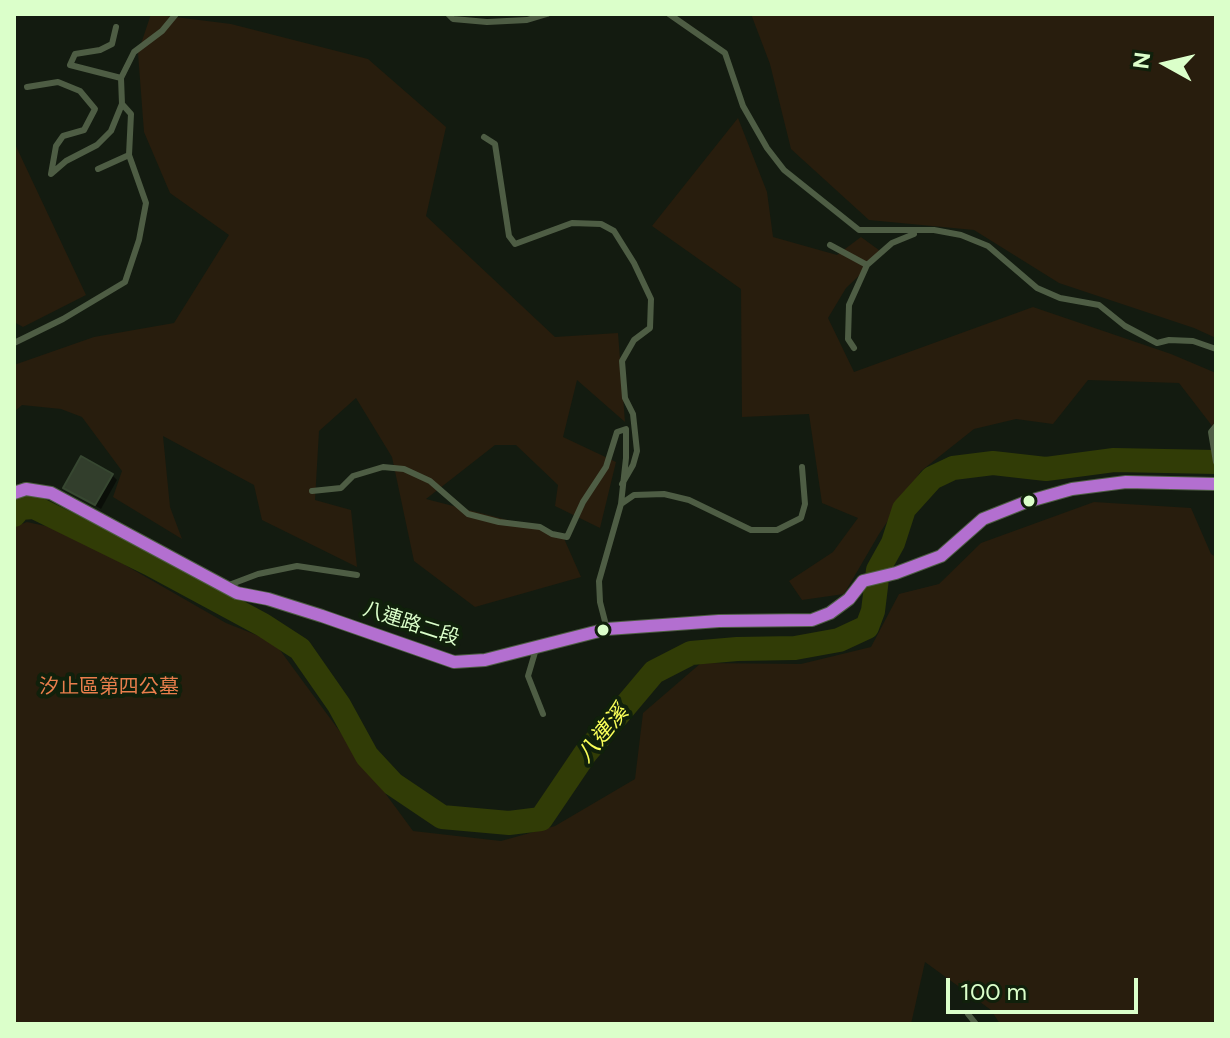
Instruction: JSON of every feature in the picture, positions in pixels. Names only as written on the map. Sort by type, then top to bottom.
[{"type":"street","name":"八連路二段","points":[[14,493],[26,489],[51,493],[237,593],[322,616],[454,662],[485,660],[536,649],[607,629],[719,621],[812,620],[830,613],[849,599],[863,581],[896,573],[941,556],[983,519],[1026,502],[1072,489],[1126,482],[1216,484]]},
{"type":"lane","points":[[27,87],[58,82],[80,91],[95,109],[84,130],[63,136],[56,146],[51,174],[66,161],[97,145],[111,131],[122,104],[121,78],[134,52],[162,31],[176,14]]},
{"type":"lane","points":[[448,14],[453,19],[487,22],[527,20],[547,14]]},
{"type":"lane","points":[[669,14],[725,53],[743,106],[767,148],[784,170],[859,230],[961,235],[988,246],[1037,288],[1060,298],[1099,305],[1125,326],[1157,343],[1193,341],[1216,349]]},
{"type":"lane","points":[[116,27],[112,44],[100,50],[75,54],[70,65],[121,78]]},
{"type":"lane","points":[[14,343],[63,319],[125,282],[139,240],[146,203],[129,155],[131,114],[122,104]]},
{"type":"lane","points":[[484,137],[495,144],[509,236],[515,244],[572,223],[601,224],[614,231],[651,299],[650,328],[634,340],[622,361],[625,398],[633,414],[637,451],[622,484]]},
{"type":"lane","points":[[98,169],[129,155]]},
{"type":"lane","points":[[854,348],[848,339],[849,305],[867,265],[892,243],[921,231]]},
{"type":"lane","points":[[830,245],[867,265]]},
{"type":"lane","points":[[1216,426],[1211,432],[1216,462]]},
{"type":"lane","points":[[312,491],[341,488],[353,476],[383,467],[404,469],[430,481],[468,514],[540,527],[567,537],[583,502],[606,467],[617,432],[626,429],[621,504],[599,581],[600,602],[607,629]]},
{"type":"lane","points":[[621,504],[634,495],[664,494],[689,500],[751,530],[777,530],[801,518],[805,504],[802,467]]},
{"type":"lane","points":[[225,587],[258,574],[297,566],[357,575]]},
{"type":"lane","points":[[536,649],[528,676],[543,714]]},
{"type":"lane","points":[[968,1014],[976,1024]]},
{"type":"green space","points":[[151,14],[231,24],[368,59],[446,127],[426,216],[555,337],[618,333],[625,422],[577,380],[563,437],[616,462],[600,528],[555,506],[558,485],[516,445],[495,445],[426,499],[562,534],[581,577],[475,607],[414,561],[392,457],[356,398],[319,431],[315,500],[351,510],[357,567],[262,520],[254,485],[163,436],[170,507],[182,539],[113,497],[122,471],[82,417],[61,409],[22,405],[14,412],[14,365],[94,337],[174,323],[229,235],[170,193],[144,132],[138,53]]},
{"type":"green space","points":[[751,14],[1216,14],[1216,338],[1059,283],[974,230],[869,220],[791,149],[770,64]]},
{"type":"green space","points":[[738,118],[767,192],[773,237],[837,255],[861,237],[883,253],[846,288],[828,318],[854,372],[1033,307],[1171,354],[1216,373],[1216,431],[1179,383],[1088,380],[1053,424],[1016,419],[974,429],[921,471],[844,594],[802,600],[789,581],[833,552],[858,518],[822,503],[809,414],[742,417],[741,289],[652,226]]},
{"type":"green space","points":[[14,142],[86,295],[23,327],[14,322]]},
{"type":"green space","name":"汐止區第四公墓","points":[[1094,502],[1191,508],[1211,554],[1216,557],[1216,1019],[1210,1024],[1000,1024],[991,1010],[925,962],[911,1024],[14,1024],[14,527],[27,522],[64,530],[226,623],[274,642],[413,831],[501,841],[555,826],[635,779],[643,713],[701,663],[801,664],[871,647],[899,594],[939,584],[981,543]]},
{"type":"building","points":[[81,456],[113,474],[95,505],[63,488]]},
{"type":"waterway","name":"八連溪","points":[[14,515],[20,508],[34,507],[150,564],[263,625],[300,649],[339,705],[367,756],[393,784],[442,817],[509,823],[541,819],[585,754],[654,672],[691,653],[795,648],[839,640],[867,627],[873,611],[878,570],[893,543],[904,509],[932,478],[953,468],[993,463],[1046,469],[1114,460],[1216,462]]},
{"type":"transit line","points":[[14,493],[26,489],[51,493],[237,593],[322,616],[454,662],[485,660],[607,629],[719,621],[812,620],[830,613],[849,599],[863,581],[896,573],[941,556],[983,519],[1026,502],[1072,489],[1126,482],[1216,484]]}]
